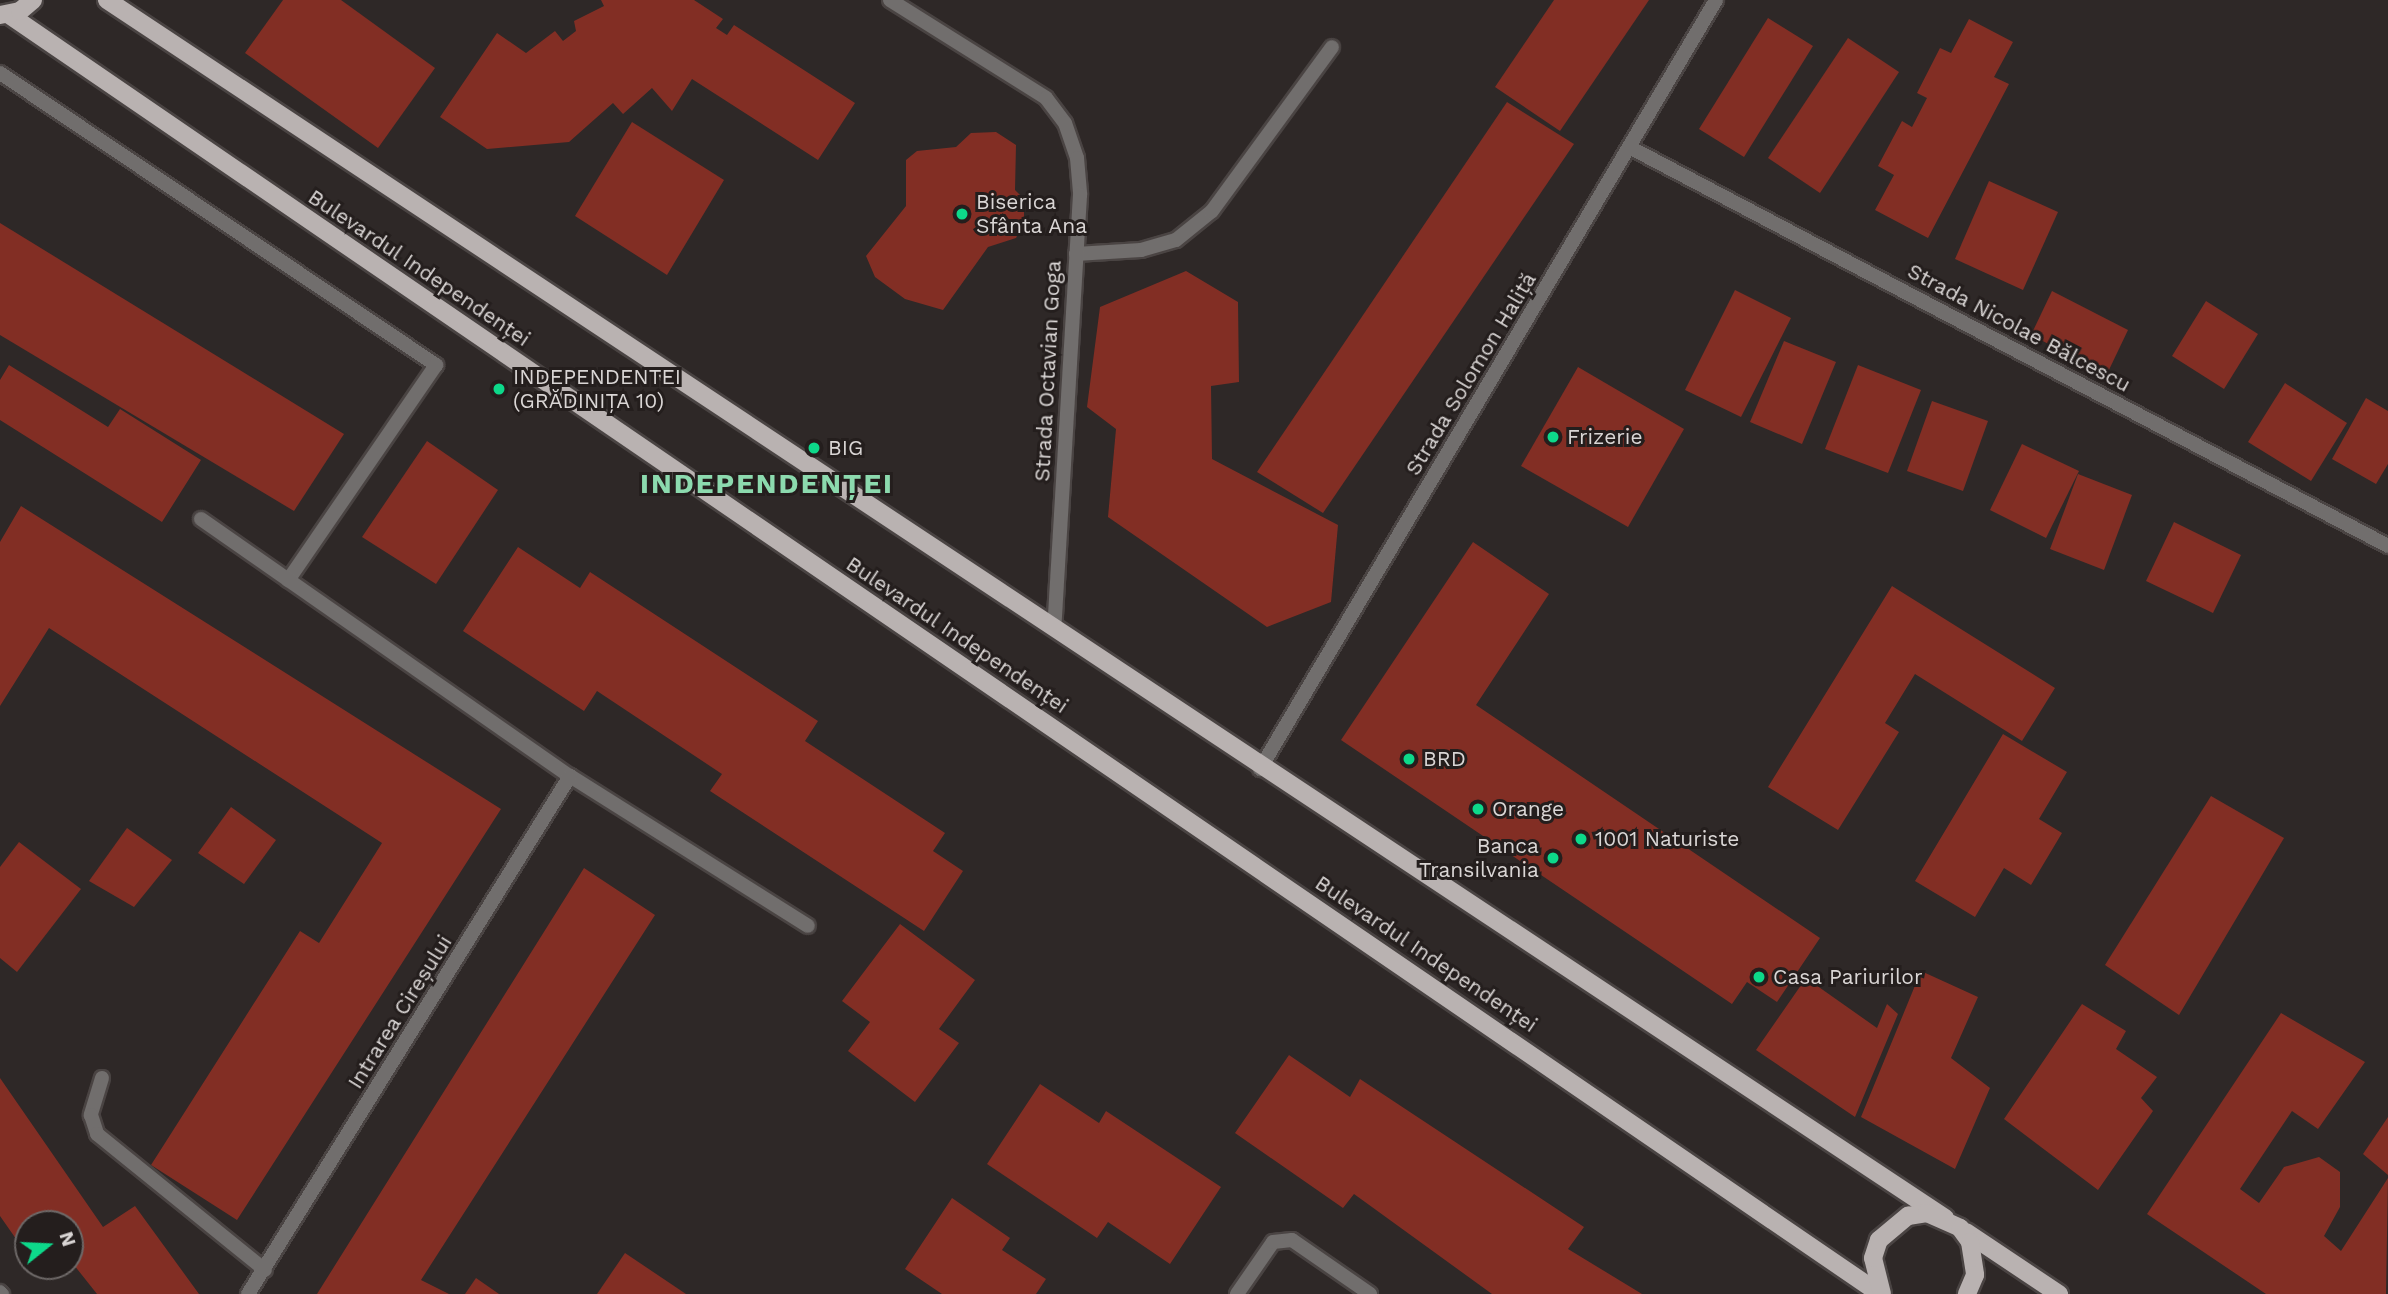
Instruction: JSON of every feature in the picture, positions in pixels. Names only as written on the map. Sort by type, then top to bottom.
[{"type":"main road","points":[[4,15],[33,0]]},
{"type":"main road","points":[[107,0],[1054,628],[1260,769],[2059,1294]]},
{"type":"main road","name":"Bulevardul Independenței","points":[[4,15],[1881,1294]]},
{"type":"main road","name":"Bulevardul Independenței","points":[[1881,1294],[1873,1258],[1885,1233],[1908,1216],[1953,1223]]},
{"type":"main road","points":[[1953,1223],[1975,1258],[1967,1294]]},
{"type":"street","name":"Strada Octavian Goga","points":[[890,0],[1010,72],[1046,98],[1065,123],[1077,158],[1076,254],[1054,628]]},
{"type":"street","name":"Strada Solomon Haliță","points":[[1260,769],[1631,148],[1716,0]]},
{"type":"street","points":[[1076,254],[1141,250],[1175,240],[1212,211],[1332,47]]},
{"type":"street","points":[[0,73],[436,365],[288,580]]},
{"type":"street","name":"Strada Nicolae Bălcescu","points":[[1631,148],[2388,546]]},
{"type":"street","points":[[201,519],[570,776],[808,926]]},
{"type":"street","name":"Intrarea Cireșului","points":[[248,1294],[570,776]]},
{"type":"street","points":[[102,1078],[91,1115],[97,1134],[265,1270]]},
{"type":"street","points":[[1237,1294],[1273,1242],[1292,1240],[1370,1294]]},
{"type":"building","points":[[283,0],[341,0],[435,68],[378,148],[245,53]]},
{"type":"building","points":[[601,0],[694,0],[723,19],[716,28],[727,35],[734,25],[855,103],[818,160],[692,79],[672,111],[652,88],[623,114],[613,103],[569,142],[487,149],[440,117],[497,33],[526,53],[555,31],[563,41],[576,31],[574,21],[604,6]]},
{"type":"building","points":[[1554,0],[1649,0],[1560,131],[1495,87]]},
{"type":"building","points":[[1768,18],[1813,46],[1744,157],[1699,129]]},
{"type":"building","points":[[1969,19],[2013,42],[1994,77],[2009,84],[1928,238],[1875,210],[1894,175],[1878,166],[1902,121],[1912,127],[1927,98],[1917,93],[1940,48],[1951,53]]},
{"type":"building","points":[[1848,38],[1899,72],[1820,193],[1768,158]]},
{"type":"building","points":[[1507,102],[1574,144],[1323,513],[1257,472]]},
{"type":"building","points":[[632,122],[724,180],[667,275],[575,216]]},
{"type":"building","name":"Biserica Sfânta Ana","points":[[996,132],[1016,145],[1015,190],[1024,199],[1024,222],[1016,238],[988,247],[943,310],[905,299],[875,277],[866,256],[906,206],[906,160],[917,151],[956,147],[971,133]]},
{"type":"building","points":[[1989,181],[2058,212],[2023,290],[1955,259]]},
{"type":"building","points":[[0,223],[344,434],[294,511],[0,335]]},
{"type":"building","points":[[1186,271],[1238,302],[1239,382],[1211,386],[1212,459],[1338,525],[1331,602],[1267,627],[1108,517],[1116,429],[1087,407],[1100,307]]},
{"type":"building","points":[[1735,290],[1791,318],[1741,417],[1685,390]]},
{"type":"building","points":[[2052,291],[2128,330],[2107,374],[2031,335]]},
{"type":"building","points":[[2206,301],[2258,334],[2224,389],[2172,356]]},
{"type":"building","points":[[1784,341],[1836,362],[1802,444],[1750,422]]},
{"type":"building","points":[[9,365],[108,427],[120,409],[201,460],[162,522],[0,420],[0,380]]},
{"type":"building","points":[[1858,365],[1921,390],[1888,473],[1825,449]]},
{"type":"building","points":[[1578,367],[1684,429],[1628,527],[1521,466]]},
{"type":"building","points":[[2285,383],[2347,423],[2311,481],[2248,442]]},
{"type":"building","points":[[2366,398],[2388,411],[2388,464],[2376,484],[2332,459]]},
{"type":"building","points":[[1932,401],[1988,421],[1963,491],[1907,471]]},
{"type":"building","points":[[427,441],[498,490],[436,584],[362,537]]},
{"type":"building","points":[[2022,444],[2079,471],[2046,538],[1990,510]]},
{"type":"building","points":[[2078,474],[2132,495],[2104,570],[2050,549]]},
{"type":"building","points":[[21,506],[501,809],[237,1220],[151,1165],[300,931],[319,943],[382,843],[49,628],[0,706],[0,542]]},
{"type":"building","points":[[2174,522],[2241,555],[2213,613],[2146,581]]},
{"type":"building","name":"1001 Naturiste","points":[[1473,542],[1549,594],[1476,705],[1820,938],[1777,1002],[1747,982],[1732,1004],[1341,740]]},
{"type":"building","points":[[518,547],[580,588],[590,572],[818,721],[805,741],[945,833],[933,851],[963,871],[924,931],[710,791],[722,774],[597,691],[584,711],[463,631]]},
{"type":"building","points":[[1892,586],[2055,688],[2022,741],[1915,674],[1885,723],[1899,732],[1838,830],[1768,787]]},
{"type":"building","points":[[2003,734],[2067,772],[2039,819],[2062,833],[2031,885],[2004,868],[1975,917],[1915,881]]},
{"type":"building","points":[[2211,796],[2284,838],[2179,1015],[2105,965]]},
{"type":"building","points":[[231,807],[276,840],[244,884],[198,853]]},
{"type":"building","points":[[127,828],[172,860],[134,907],[89,881]]},
{"type":"building","points":[[19,842],[81,889],[17,972],[0,958],[0,867]]},
{"type":"building","points":[[584,868],[655,915],[421,1280],[449,1294],[317,1294]]},
{"type":"building","points":[[900,924],[975,980],[939,1029],[959,1043],[915,1102],[848,1051],[870,1022],[842,1001]]},
{"type":"building","points":[[1921,971],[1978,997],[1951,1058],[1990,1088],[1955,1169],[1861,1117]]},
{"type":"building","points":[[1806,978],[1877,1028],[1887,1004],[1898,1014],[1855,1117],[1756,1050]]},
{"type":"building","points":[[2082,1004],[2126,1031],[2116,1049],[2157,1077],[2141,1098],[2153,1111],[2098,1190],[2004,1119]]},
{"type":"building","points":[[2281,1013],[2365,1062],[2318,1129],[2292,1111],[2240,1189],[2259,1203],[2284,1167],[2319,1157],[2340,1172],[2340,1207],[2324,1236],[2341,1251],[2388,1178],[2386,1294],[2266,1294],[2147,1214]]},
{"type":"building","points":[[1289,1055],[1350,1097],[1360,1079],[1584,1227],[1568,1249],[1642,1294],[1492,1294],[1354,1194],[1343,1208],[1235,1133]]},
{"type":"building","points":[[0,1078],[103,1227],[135,1206],[199,1294],[97,1294],[84,1278],[84,1210],[14,1210],[14,1236],[0,1216]]},
{"type":"building","points":[[1040,1084],[1099,1123],[1106,1111],[1221,1187],[1170,1264],[1108,1222],[1097,1238],[987,1164]]},
{"type":"building","points":[[2388,1117],[2388,1175],[2363,1154]]},
{"type":"building","points":[[952,1198],[1010,1238],[1002,1250],[1046,1279],[1036,1294],[942,1294],[905,1269]]},
{"type":"building","points":[[625,1253],[686,1294],[597,1294]]},
{"type":"building","points":[[476,1278],[499,1294],[465,1294]]},
{"type":"place","name":"Biserica Sfânta Ana","points":[[962,214]]},
{"type":"place","name":"INDEPENDENTEI (GRĂDINIȚA 10)","points":[[499,389]]},
{"type":"place","name":"Frizerie","points":[[1553,437]]},
{"type":"place","name":"BIG","points":[[814,448]]},
{"type":"place","name":"BRD","points":[[1409,759]]},
{"type":"place","name":"Orange","points":[[1478,809]]},
{"type":"place","name":"1001 Naturiste","points":[[1581,839]]},
{"type":"place","name":"Banca Transilvania","points":[[1553,858]]},
{"type":"place","name":"Casa Pariurilor","points":[[1759,977]]},
{"type":"district","name":"INDEPENDENȚEI","points":[[767,484]]}]
